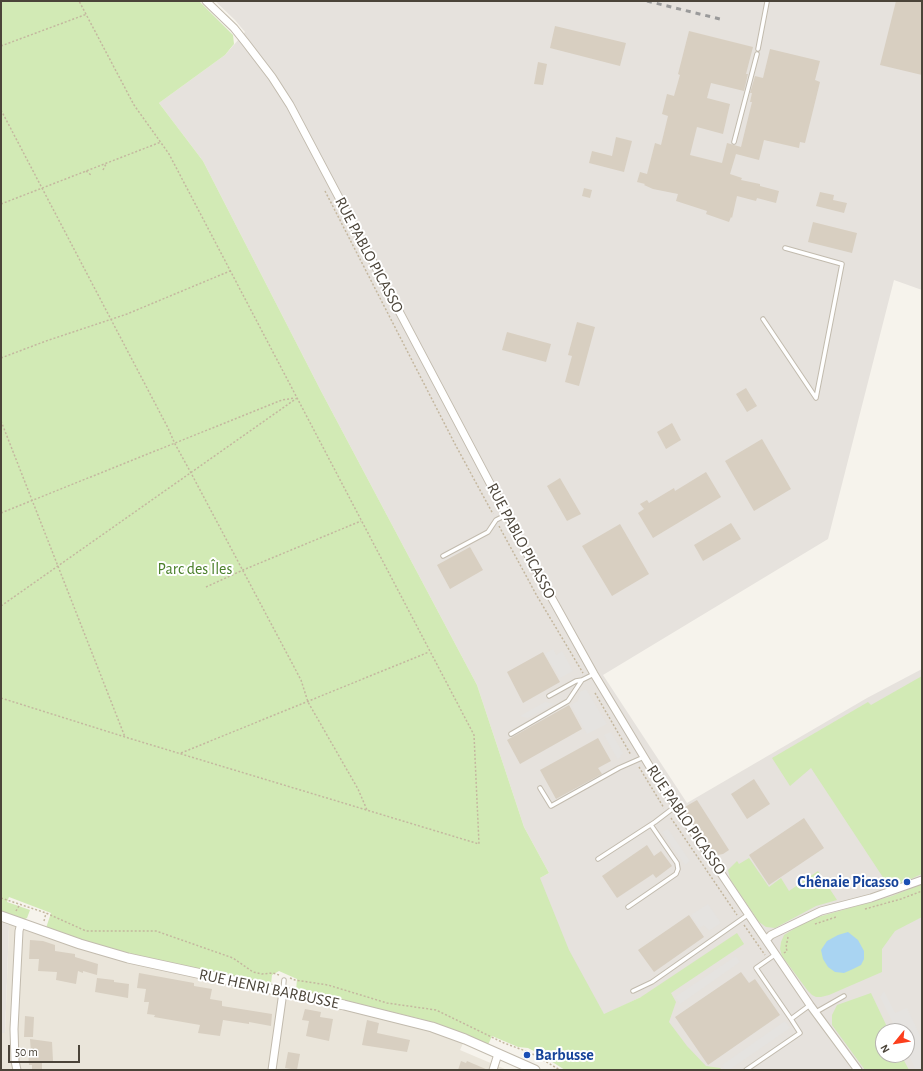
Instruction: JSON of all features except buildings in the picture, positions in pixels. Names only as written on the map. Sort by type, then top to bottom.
[{"type":"street","name":"RUE PABLO PICASSO","points":[[206,1],[234,28],[272,77],[290,105],[506,515],[594,674],[644,757],[810,1005],[858,1070]]},
{"type":"street","points":[[766,940],[771,935],[821,911],[871,898],[922,880]]},
{"type":"street","name":"RUE HENRI BARBUSSE","points":[[1,916],[80,944],[128,958],[344,1005],[432,1027],[465,1039],[535,1070]]},
{"type":"street","points":[[17,1070],[15,1061],[14,1030],[19,931],[21,923]]},
{"type":"street","points":[[272,1070],[283,992]]},
{"type":"street","points":[[493,1070],[498,1054]]},
{"type":"lane","points":[[758,49],[767,2]]},
{"type":"lane","points":[[734,142],[757,54]]},
{"type":"lane","points":[[763,319],[816,398],[842,264],[785,248]]},
{"type":"lane","points":[[443,556],[488,532],[496,520],[506,515]]},
{"type":"lane","points":[[549,696],[576,681],[582,680],[594,674]]},
{"type":"lane","points":[[511,734],[568,701],[582,680]]},
{"type":"lane","points":[[540,788],[551,806],[619,768],[644,757]]},
{"type":"lane","points":[[598,859],[651,825],[676,806]]},
{"type":"lane","points":[[628,907],[676,874],[678,868],[677,863],[651,825]]},
{"type":"lane","points":[[633,990],[652,982],[749,914]]},
{"type":"lane","points":[[746,1070],[800,1033],[756,968],[777,956]]},
{"type":"lane","points":[[283,992],[284,980]]},
{"type":"lane","points":[[816,1012],[844,996]]},
{"type":"lane","points":[[791,1020],[810,1005]]},
{"type":"path","points":[[1,698],[479,844],[474,735],[169,154],[134,104],[80,1]]},
{"type":"path","points":[[1,46],[87,14]]},
{"type":"path","points":[[1,110],[168,428],[174,444],[302,680],[308,702],[358,789],[367,810]]},
{"type":"path","points":[[1,204],[161,142]]},
{"type":"path","points":[[103,170],[106,164]]},
{"type":"path","points":[[85,171],[91,175]]},
{"type":"path","points":[[1,358],[46,340],[110,320],[230,271]]},
{"type":"path","points":[[1,513],[282,400],[297,398]]},
{"type":"path","points":[[1,606],[297,398]]},
{"type":"path","points":[[1,421],[125,737]]},
{"type":"path","points":[[206,587],[361,521]]},
{"type":"path","points":[[180,753],[430,652]]},
{"type":"path","points":[[861,910],[901,899],[922,890]]},
{"type":"path","points":[[810,926],[839,916]]},
{"type":"path","points":[[777,956],[787,950],[786,947],[788,937],[793,934]]},
{"type":"shaded area","points":[[215,1],[922,1],[922,290],[894,280],[828,539],[603,675],[687,803],[867,698],[922,669],[922,1070],[693,1070],[641,997],[604,1015],[520,889],[549,873],[524,827],[477,685],[321,391],[203,161],[159,103],[225,55],[245,32]]},
{"type":"shaded area","points":[[553,649],[556,655],[562,651],[573,671],[560,678],[545,654]]},
{"type":"shaded area","points":[[586,689],[607,724],[587,734],[571,705],[578,701],[580,692]]},
{"type":"shaded area","points":[[545,702],[554,704],[528,718],[520,716]]},
{"type":"shaded area","points":[[611,732],[623,753],[618,760],[604,735]]},
{"type":"shaded area","points":[[668,829],[690,861],[685,865],[662,832]]},
{"type":"shaded area","points":[[708,904],[721,923],[709,931],[704,925],[699,928],[691,915]]},
{"type":"shaded area","points":[[13,920],[465,1039],[460,1050],[507,1070],[1,1070],[1,1033],[5,1033],[9,925]]},
{"type":"shaded area","points":[[1,922],[9,925],[5,1033],[1,1033]]},
{"type":"shaded area","points":[[736,956],[740,962],[680,1004],[675,997]]},
{"type":"shaded area","points":[[884,991],[895,1013],[907,1008],[914,1023],[893,1023],[880,997]]},
{"type":"shaded area","points":[[785,1021],[790,1028],[729,1070],[725,1070],[722,1065]]},
{"type":"shaded area","points":[[915,1025],[922,1040],[922,1070],[916,1070],[912,1063],[915,1063]]},
{"type":"green space","name":"Parc des Îles","points":[[1,1],[199,1],[233,35],[234,44],[225,55],[159,103],[203,161],[321,391],[477,685],[524,827],[549,873],[540,878],[569,950],[604,1014],[641,997],[737,933],[744,944],[671,993],[676,1002],[669,1022],[687,1046],[706,1066],[720,1068],[722,1070],[565,1070],[528,1048],[518,1047],[492,1036],[488,1045],[458,1032],[421,1019],[296,991],[297,979],[279,971],[272,975],[271,984],[138,956],[83,942],[46,928],[51,913],[9,897],[7,902],[30,910],[27,918],[23,920],[1,912]]},
{"type":"green space","points":[[922,676],[922,874],[890,888],[811,768],[790,786],[772,758],[868,702],[871,705]]},
{"type":"green space","points":[[749,858],[769,887],[781,878],[789,891],[818,871],[837,900],[816,906],[775,928],[766,927],[759,922],[730,879],[728,870],[737,861],[739,864]]},
{"type":"green space","points":[[922,884],[922,917],[895,931],[882,949],[882,972],[829,995],[816,997],[808,991],[782,956],[780,949],[784,935],[802,924],[818,917],[892,896]]},
{"type":"green space","points":[[871,993],[885,1023],[875,1023],[875,1063],[905,1063],[909,1070],[865,1070],[832,1025],[832,1015],[837,1005]]},
{"type":"water","points":[[848,932],[858,940],[864,951],[864,959],[861,965],[853,969],[844,973],[835,972],[828,967],[823,959],[821,950],[827,941]]},
{"type":"railway","points":[[647,1],[724,20]]},
{"type":"place","name":"Chênaie Picasso","points":[[907,882]]},
{"type":"place","name":"Barbusse","points":[[527,1055]]}]
